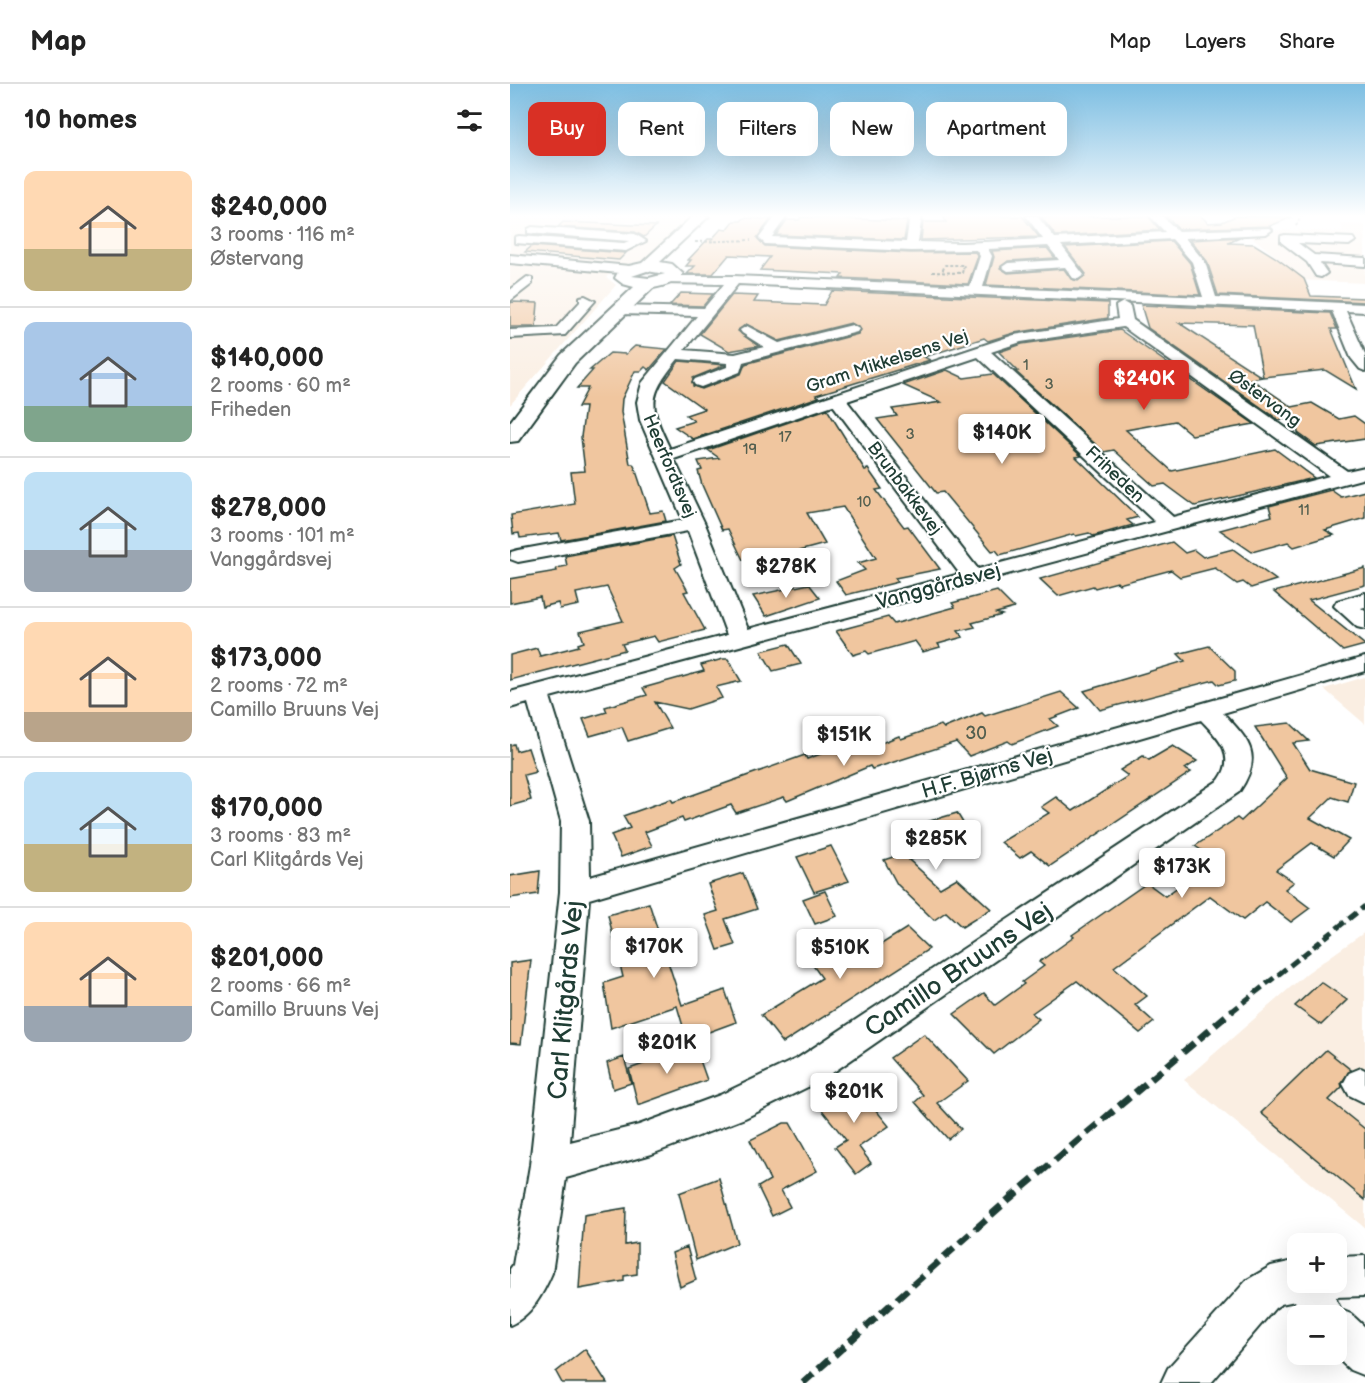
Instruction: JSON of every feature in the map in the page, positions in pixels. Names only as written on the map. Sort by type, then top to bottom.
[{"type":"main road","points":[[510,436],[568,359],[620,310],[634,277]]},
{"type":"main road","points":[[568,359],[574,345],[634,277]]},
{"type":"street","points":[[705,277],[728,279]]},
{"type":"street","points":[[651,310],[672,288],[741,277]]},
{"type":"street","points":[[783,277],[830,284],[1365,308]]},
{"type":"street","points":[[911,287],[916,277]]},
{"type":"street","points":[[976,290],[980,277]]},
{"type":"street","points":[[1207,277],[1210,300]]},
{"type":"street","name":"Heerfordtsvej","points":[[728,279],[706,312],[650,383],[645,402],[648,420],[695,524],[740,638]]},
{"type":"street","points":[[510,297],[527,281]]},
{"type":"street","points":[[1122,297],[1126,322]]},
{"type":"street","points":[[510,334],[560,332],[588,301],[585,300]]},
{"type":"street","points":[[1336,306],[1363,360]]},
{"type":"street","points":[[620,310],[706,312]]},
{"type":"street","name":"Gram Mikkelsens Vej","points":[[665,456],[1030,336],[1126,322]]},
{"type":"street","name":"Østervang","points":[[1126,322],[1344,478]]},
{"type":"street","points":[[674,354],[735,359],[852,329]]},
{"type":"street","points":[[747,330],[778,349]]},
{"type":"street","name":"Friheden","points":[[981,351],[1169,524]]},
{"type":"street","points":[[701,382],[735,369],[735,359]]},
{"type":"street","name":"Brunbakkevej","points":[[837,399],[973,577]]},
{"type":"street","name":"Vanggårdsvej","points":[[524,696],[1365,472]]},
{"type":"street","points":[[518,556],[695,524]]},
{"type":"street","points":[[1365,600],[1345,606],[1365,622]]},
{"type":"street","name":"H.F. Bjørns Vej","points":[[575,892],[1365,664]]},
{"type":"street","name":"Carl Klitgårds Vej","points":[[510,1304],[532,1273],[549,1165],[575,892],[575,821],[524,696]]},
{"type":"street","name":"Camillo Bruuns Vej","points":[[549,1165],[639,1142],[732,1107],[810,1069],[1229,786],[1240,774],[1242,759],[1237,744],[1206,710]]},
{"type":"street","points":[[1347,1277],[1365,1276]]},
{"type":"street","points":[[1183,1383],[1262,1294],[1277,1284],[1287,1283]]},
{"type":"street","points":[[1347,1339],[1365,1355]]},
{"type":"shaded area","points":[[510,277],[607,277],[616,285],[510,405]]},
{"type":"shaded area","points":[[1275,277],[1365,277],[1365,283],[1274,279]]},
{"type":"shaded area","points":[[1365,677],[1365,724],[1324,689]]},
{"type":"shaded area","points":[[1365,932],[1365,1228],[1184,1080],[1307,973]]},
{"type":"building","points":[[841,277],[971,277],[968,284]]},
{"type":"building","points":[[988,277],[1069,277],[1078,281],[1083,277],[1194,277],[1200,295],[986,285]]},
{"type":"building","points":[[1212,277],[1301,277],[1311,296],[1365,298],[1365,302],[1218,295]]},
{"type":"building","points":[[832,291],[1108,303],[1108,318],[1014,333],[988,341],[984,338],[924,357],[930,360],[816,395],[819,397],[693,439],[675,427],[694,421],[686,415],[704,409],[665,381],[679,361],[725,365],[693,378],[693,386],[702,389],[741,374],[745,364],[858,334],[861,330],[851,323],[779,341],[746,324],[738,331],[758,346],[729,351],[700,334],[732,295],[758,296],[754,302],[824,305]]},
{"type":"building","points":[[681,293],[713,294],[703,306],[670,305]]},
{"type":"building","points":[[510,303],[538,303],[536,327],[510,327]]},
{"type":"building","points":[[1141,305],[1330,313],[1337,329],[1331,329],[1356,389],[1325,370],[1263,377],[1253,325],[1179,323],[1262,377],[1251,379],[1292,407],[1312,403],[1339,419],[1354,416],[1365,424],[1365,439],[1316,446],[1298,433],[1295,417],[1279,420],[1148,328]]},
{"type":"building","points":[[1120,330],[1254,424],[1192,435],[1175,421],[1126,430],[1172,471],[1275,449],[1314,478],[1195,506],[1165,484],[1154,486],[1114,450],[1104,452],[1015,371],[1018,371],[999,352],[1022,344]]},
{"type":"building","points":[[635,346],[667,349],[649,370],[645,367],[641,371],[635,371],[622,399],[621,412],[630,464],[633,464],[635,468],[650,513],[663,511],[666,521],[561,540],[559,533],[520,538],[519,533],[513,534],[511,515],[575,504],[571,472],[585,471],[581,437],[585,407],[578,407],[588,388],[577,388],[593,370],[590,370],[610,353],[626,354]]},
{"type":"building","points":[[947,370],[964,378],[993,374],[1081,456],[1076,457],[1138,517],[1127,520],[1133,525],[1093,536],[1089,533],[1076,536],[1074,534],[1000,555],[996,550],[992,551],[943,492],[936,493],[877,419],[897,416],[892,409],[941,402],[903,385]]},
{"type":"building","points":[[827,409],[865,470],[868,469],[882,489],[876,490],[904,527],[908,526],[940,569],[895,578],[898,582],[846,595],[836,581],[865,570],[858,563],[876,558],[843,507],[807,513],[825,544],[791,553],[743,560],[728,529],[722,530],[702,485],[698,471],[702,470],[698,461],[719,458],[708,450]]},
{"type":"building","points":[[1331,490],[1341,497],[1365,491],[1365,518],[1325,530],[1334,535],[1294,547],[1288,542],[1252,552],[1220,530],[1272,516],[1269,506]]},
{"type":"building","points":[[672,536],[681,564],[675,568],[688,591],[684,592],[705,630],[658,642],[654,636],[622,644],[625,650],[510,680],[510,655],[537,648],[540,656],[579,646],[578,644],[584,642],[580,631],[623,621],[607,587],[576,593],[579,605],[560,609],[558,603],[542,607],[540,597],[510,603],[510,579],[557,571],[556,568],[567,566],[565,556]]},
{"type":"building","points":[[1172,542],[1185,553],[1194,550],[1203,557],[1233,549],[1276,580],[1251,588],[1243,582],[1237,584],[1215,568],[1180,577],[1171,570],[1119,584],[1117,582],[1095,588],[1093,586],[1058,596],[1040,579]]},
{"type":"building","points":[[1365,568],[1365,585],[1309,600],[1365,645],[1343,651],[1274,592]]},
{"type":"building","points":[[809,584],[820,598],[766,616],[753,596]]},
{"type":"building","points":[[997,591],[1014,608],[996,613],[1002,615],[972,623],[975,627],[958,631],[963,637],[938,644],[940,647],[923,652],[915,641],[869,654],[866,651],[853,655],[836,631],[888,617],[894,624],[955,607],[952,603]]},
{"type":"building","points":[[788,644],[801,664],[773,671],[761,651]]},
{"type":"building","points":[[1209,646],[1235,671],[1235,681],[1219,685],[1214,680],[1100,710],[1084,691],[1185,661],[1178,654]]},
{"type":"building","points":[[728,659],[741,681],[716,687],[722,698],[688,709],[655,702],[670,728],[628,741],[622,727],[590,736],[583,719],[607,712],[605,707],[647,695],[643,688],[704,671],[701,665]]},
{"type":"building","points":[[1061,692],[1079,708],[1050,719],[1058,726],[1012,744],[1008,741],[969,756],[956,742],[872,769],[870,766],[787,801],[784,797],[736,813],[731,805],[684,822],[682,818],[645,832],[652,846],[621,857],[611,835],[630,828],[623,816],[671,799],[673,802],[805,755],[807,759],[847,744],[849,748],[867,741],[871,747],[899,736],[901,739],[941,725],[944,728],[982,713],[985,716]]},
{"type":"building","points":[[1290,723],[1309,741],[1293,743],[1310,769],[1354,782],[1348,802],[1332,797],[1310,818],[1349,840],[1334,856],[1312,843],[1276,870],[1294,882],[1285,889],[1310,908],[1291,922],[1265,902],[1243,920],[1210,896],[1114,967],[1147,996],[1135,1005],[1154,1022],[1140,1033],[1077,981],[1032,1013],[1039,1019],[994,1054],[954,1014],[984,993],[995,1005],[1044,966],[1039,962],[1074,937],[1072,935],[1147,883],[1165,896],[1216,860],[1195,846],[1237,818],[1241,821],[1287,778],[1255,727]]},
{"type":"building","points":[[514,744],[516,751],[528,748],[536,772],[524,775],[531,800],[510,806],[510,745]]},
{"type":"building","points":[[1173,746],[1197,761],[1185,769],[1191,772],[1050,866],[1031,851],[1020,858],[1001,842],[1049,813],[1041,807],[1056,797],[1073,811],[1128,776],[1120,770],[1143,756],[1149,760]]},
{"type":"building","points":[[957,813],[976,844],[955,851],[953,847],[909,860],[940,888],[957,878],[991,909],[962,927],[946,912],[934,920],[897,884],[884,860],[902,854],[908,859],[895,835],[922,827],[920,824]]},
{"type":"building","points":[[831,846],[849,881],[814,892],[797,857]]},
{"type":"building","points":[[540,871],[538,894],[510,898],[510,876]]},
{"type":"building","points":[[743,873],[757,909],[725,919],[735,945],[718,950],[705,915],[718,911],[708,884]]},
{"type":"building","points":[[825,891],[837,916],[815,924],[803,899]]},
{"type":"building","points":[[649,903],[682,1005],[725,990],[736,1022],[687,1040],[677,1006],[611,1028],[604,983],[623,977],[608,915]]},
{"type":"building","points":[[907,928],[929,949],[783,1043],[761,1015],[822,978],[802,950],[832,936],[856,960]]},
{"type":"building","points":[[531,960],[521,1044],[510,1043],[510,963]]},
{"type":"building","points":[[1321,982],[1347,1000],[1321,1025],[1295,1006]]},
{"type":"building","points":[[924,1034],[968,1081],[937,1103],[961,1129],[948,1139],[915,1102],[923,1095],[890,1058]]},
{"type":"building","points":[[695,1046],[707,1080],[638,1105],[629,1069]]},
{"type":"building","points":[[1326,1050],[1351,1070],[1341,1083],[1342,1087],[1329,1100],[1365,1129],[1365,1200],[1261,1113]]},
{"type":"building","points":[[624,1057],[631,1083],[613,1089],[607,1063]]},
{"type":"building","points":[[853,1082],[889,1126],[859,1147],[871,1163],[856,1174],[835,1147],[846,1140],[818,1105]]},
{"type":"building","points":[[784,1123],[790,1123],[817,1171],[781,1190],[790,1207],[772,1216],[758,1187],[770,1180],[750,1140]]},
{"type":"building","points":[[719,1178],[737,1243],[696,1260],[679,1193]]},
{"type":"building","points":[[626,1208],[625,1245],[637,1243],[637,1274],[624,1276],[624,1281],[579,1289],[584,1215]]},
{"type":"building","points":[[687,1247],[696,1280],[680,1287],[672,1253]]},
{"type":"building","points":[[585,1349],[607,1383],[562,1383],[556,1372]]},
{"type":"railway","points":[[1231,1012],[1365,906]]},
{"type":"railway","points":[[803,1383],[1009,1199],[1233,1010]]}]
